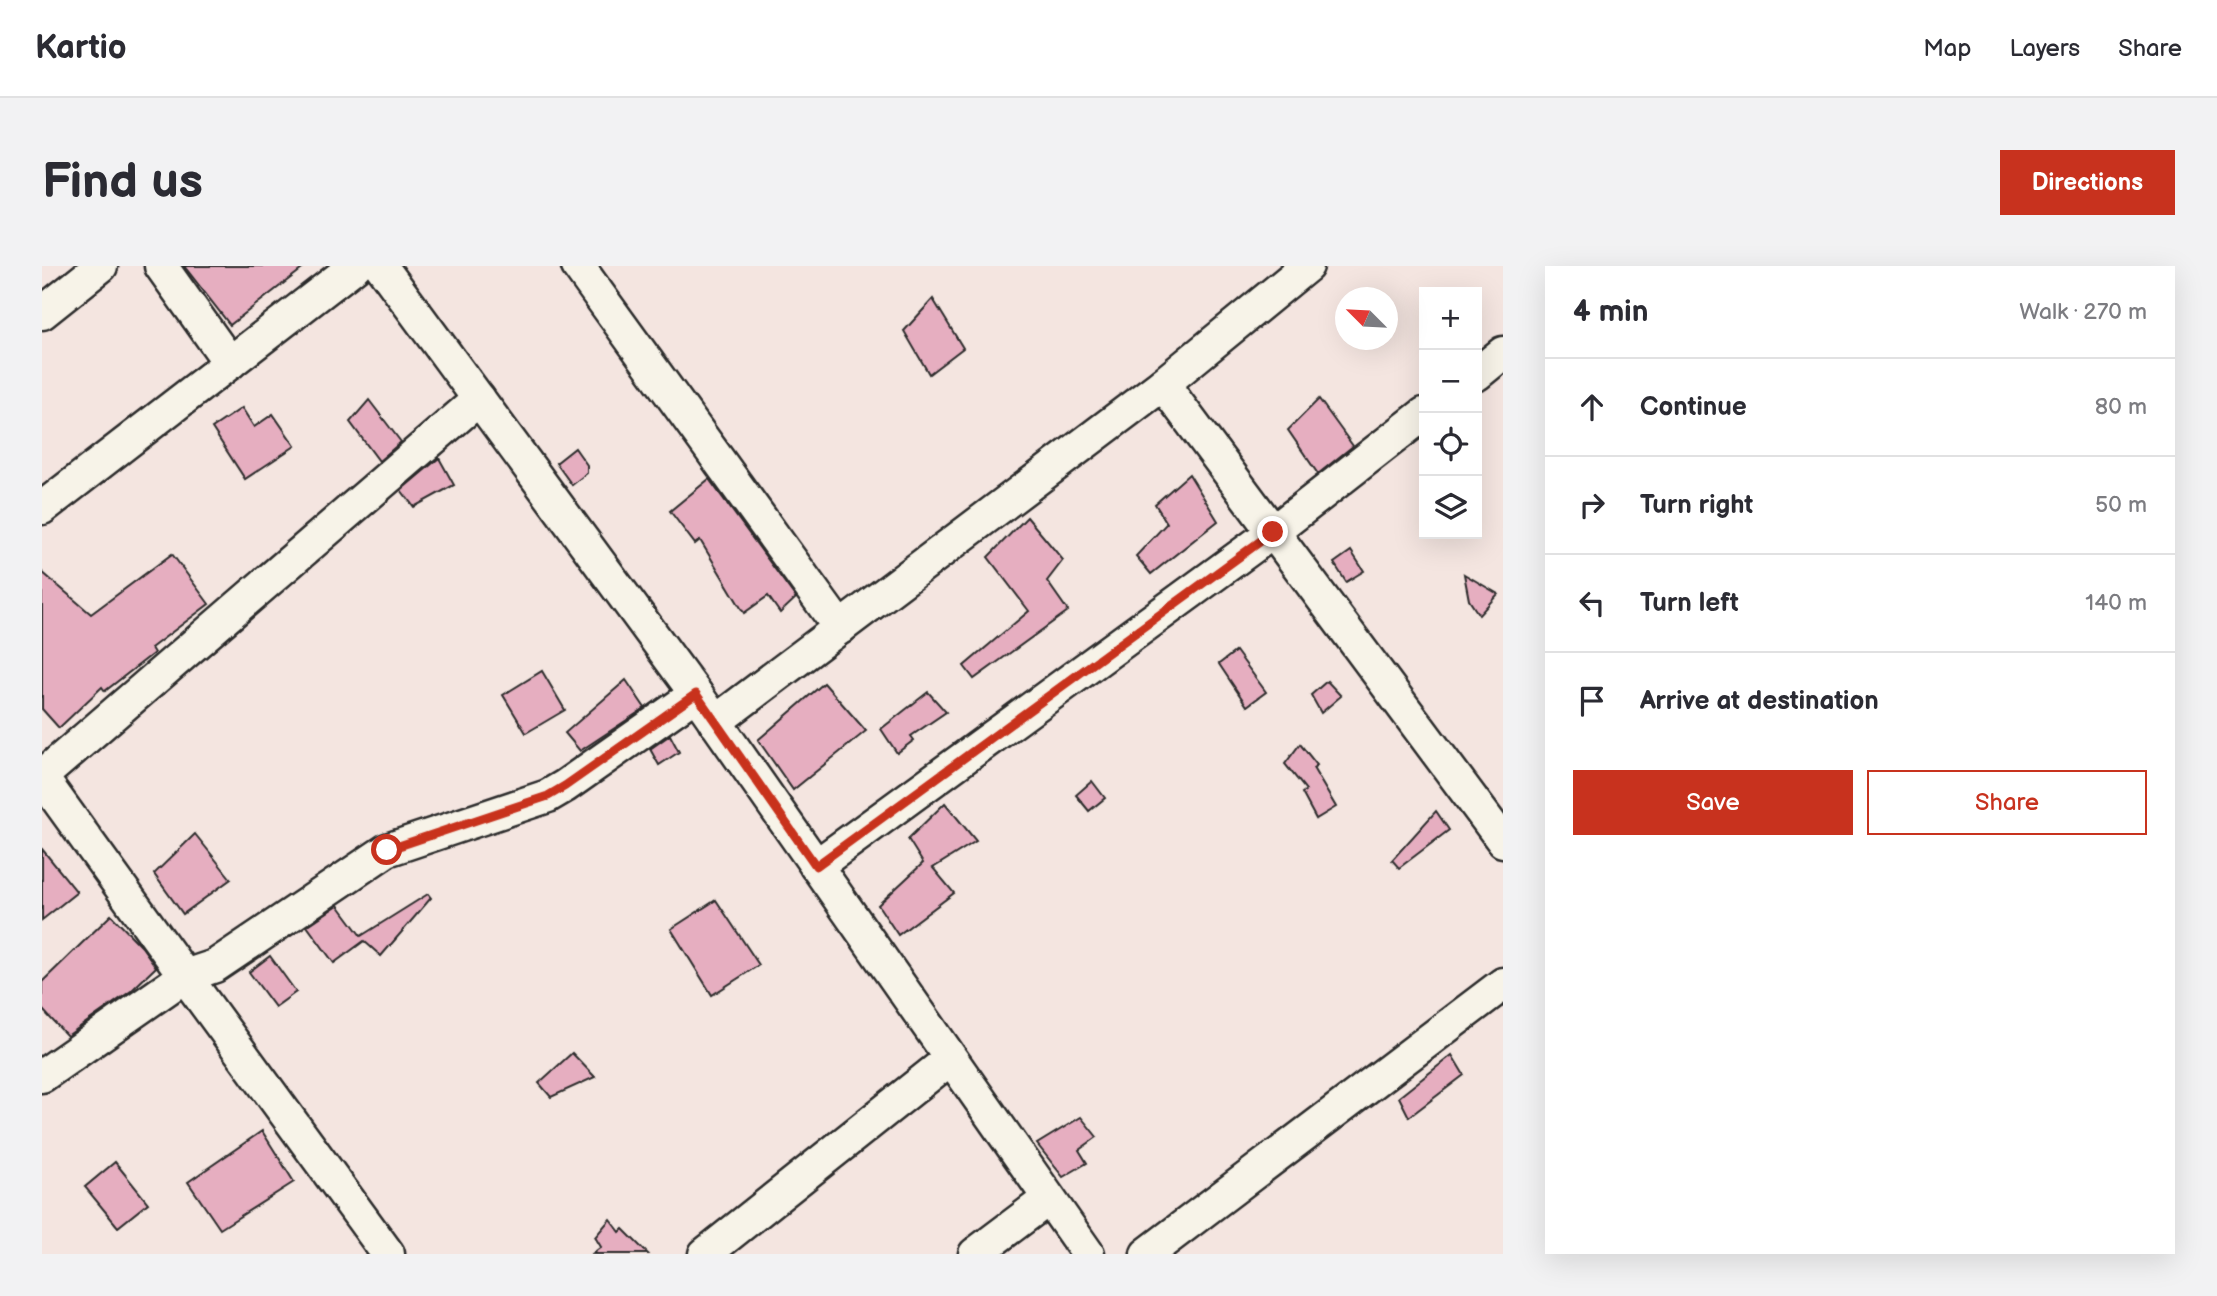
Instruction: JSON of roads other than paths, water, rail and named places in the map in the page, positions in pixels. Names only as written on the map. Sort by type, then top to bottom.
[{"type":"street","points":[[42,313],[101,266]]},
{"type":"street","points":[[161,266],[230,363]]},
{"type":"street","points":[[42,508],[355,266]]},
{"type":"street","points":[[381,266],[696,694],[1088,1254]]},
{"type":"street","points":[[578,266],[840,628]]},
{"type":"street","points":[[715,722],[1163,384],[1307,266]]},
{"type":"street","points":[[1482,370],[1503,353]]},
{"type":"street","points":[[1163,384],[1503,841]]},
{"type":"street","points":[[388,1254],[42,777],[479,399]]},
{"type":"street","points":[[816,866],[1273,532],[1419,419]]},
{"type":"street","points":[[42,1076],[185,976],[201,973],[215,966],[387,850],[548,796],[696,694]]},
{"type":"street","points":[[1147,1254],[1503,984]]},
{"type":"street","points":[[705,1254],[950,1059]]},
{"type":"street","points":[[975,1254],[1048,1199]]}]
